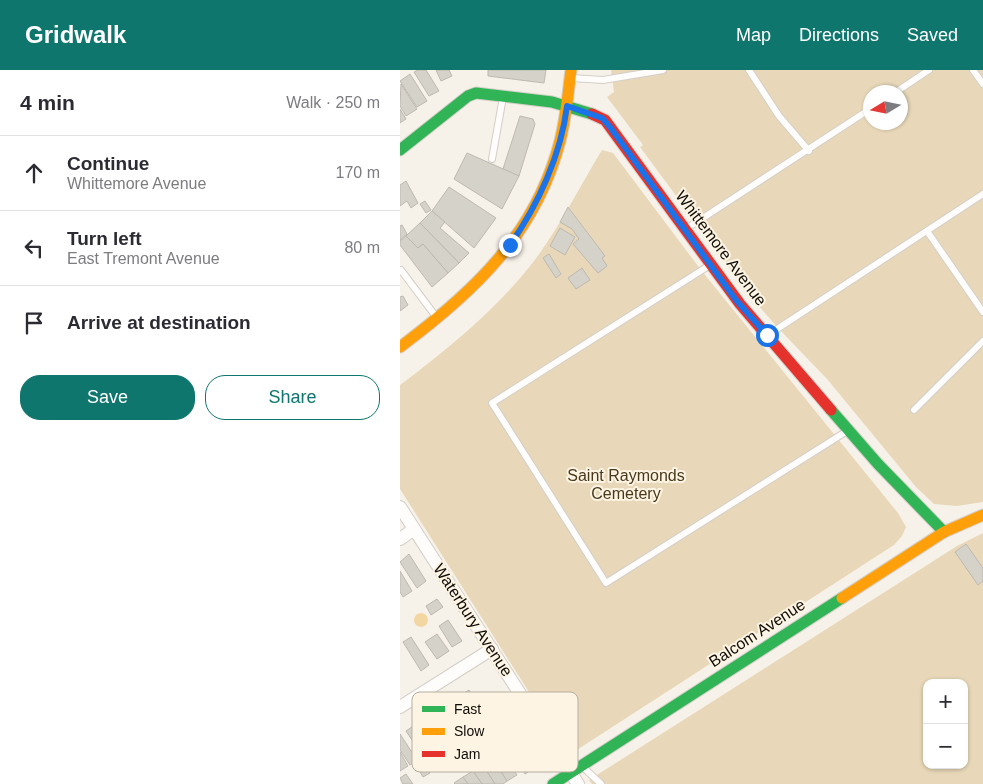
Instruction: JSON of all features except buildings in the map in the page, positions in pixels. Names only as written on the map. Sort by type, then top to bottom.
[{"type":"street","points":[[400,347],[438,319],[479,282],[522,227],[541,190],[555,156],[567,106],[570,74]]},
{"type":"street","name":"Whittemore Avenue","points":[[400,150],[471,94],[479,93],[567,106],[598,116],[608,123],[736,300],[848,430],[944,532]]},
{"type":"street","name":"Waterbury Avenue","points":[[400,507],[522,692]]},
{"type":"street","name":"Balcom Avenue","points":[[578,768],[944,532],[983,515]]},
{"type":"street","points":[[400,539],[414,529]]},
{"type":"street","points":[[424,692],[492,649]]},
{"type":"street","points":[[400,707],[412,699]]},
{"type":"street","name":"Balcom Avenue","points":[[552,784],[571,772]]},
{"type":"lane","points":[[570,74],[603,80],[663,70]]},
{"type":"lane","points":[[749,70],[774,109],[809,151]]},
{"type":"lane","points":[[906,85],[929,70]]},
{"type":"lane","points":[[973,70],[983,84]]},
{"type":"lane","points":[[492,159],[503,96]]},
{"type":"lane","points":[[685,229],[809,151],[863,114]]},
{"type":"lane","points":[[767,335],[983,194]]},
{"type":"lane","points":[[927,231],[983,312]]},
{"type":"lane","points":[[711,265],[492,403],[606,583],[848,430]]},
{"type":"lane","points":[[401,270],[438,319]]},
{"type":"lane","points":[[914,410],[983,341]]},
{"type":"lane","points":[[578,770],[595,776],[600,784]]},
{"type":"green space","points":[[611,70],[983,70],[983,502],[957,506],[934,504],[916,487],[827,379],[750,296],[640,147],[643,145],[607,97],[614,92]]},
{"type":"green space","name":"Saint Raymonds Cemetery","points":[[602,150],[613,153],[701,270],[898,513],[906,527],[902,536],[894,545],[578,749],[578,692],[529,692],[400,489],[400,385],[472,327],[505,295],[534,261],[569,207]]},
{"type":"green space","points":[[983,533],[983,784],[592,784],[589,780],[957,546]]},
{"type":"shaded area","points":[[418,613],[424,613],[428,620],[424,627],[418,627],[414,623],[414,617]]},
{"type":"traffic: fast","points":[[400,150],[468,96],[476,93],[552,102],[592,114]]},
{"type":"traffic: fast","points":[[831,410],[878,464],[944,532]]},
{"type":"traffic: fast","points":[[578,768],[842,598]]},
{"type":"traffic: fast","points":[[553,784],[572,772]]},
{"type":"traffic: slow","points":[[400,347],[453,305],[477,282],[518,233],[535,205],[549,174],[560,141],[567,106],[571,70]]},
{"type":"traffic: slow","points":[[842,598],[944,532],[983,515]]},
{"type":"traffic: jam","points":[[592,114],[605,120],[740,304],[831,410]]},
{"type":"route","points":[[510,245],[528,217],[545,181],[563,130],[567,106],[598,116],[605,120],[736,300],[767,335]]}]
